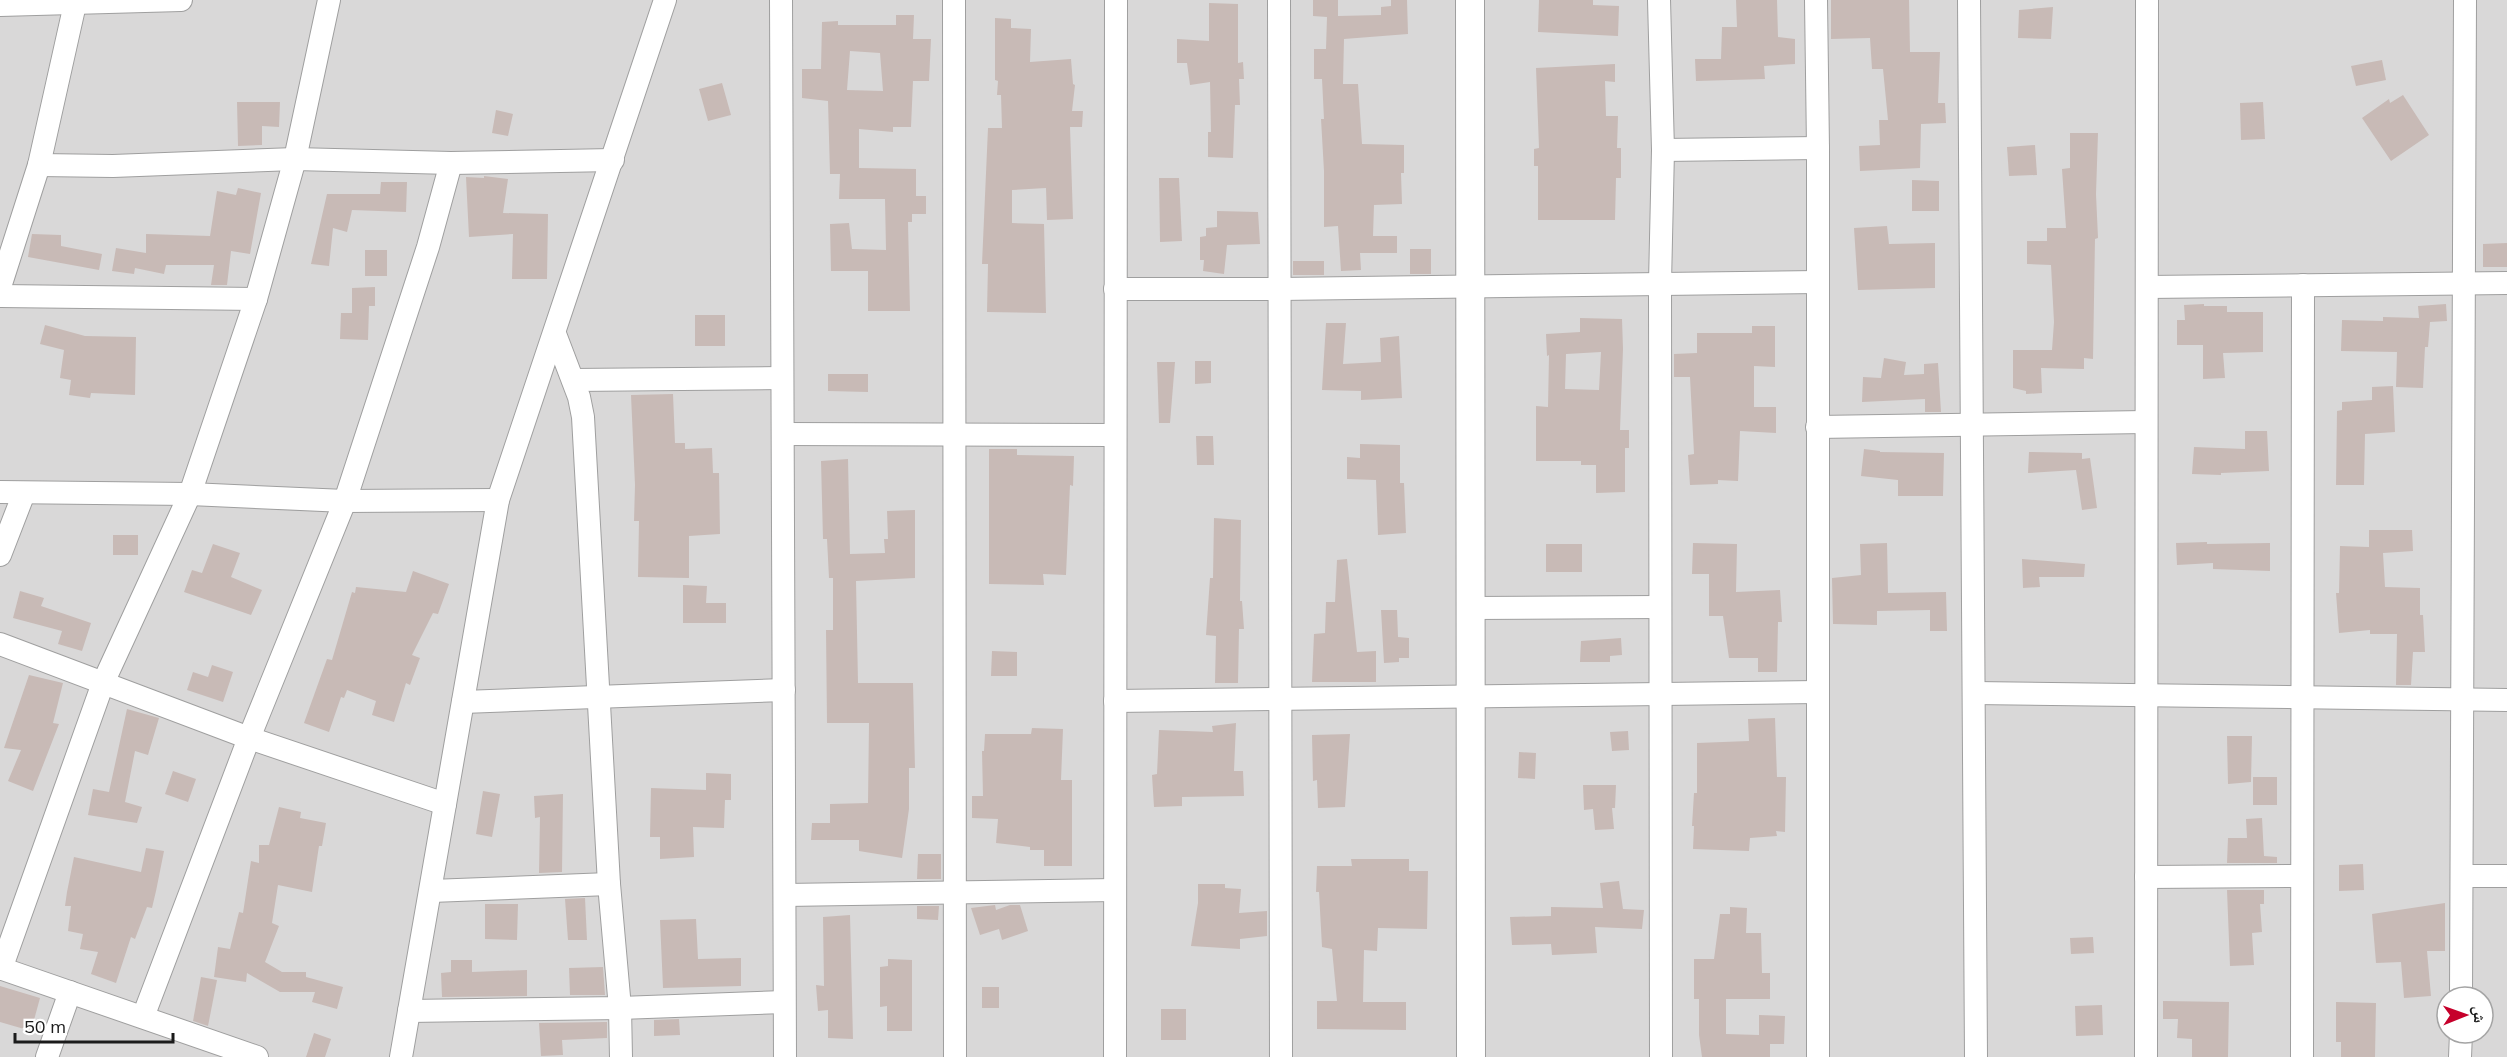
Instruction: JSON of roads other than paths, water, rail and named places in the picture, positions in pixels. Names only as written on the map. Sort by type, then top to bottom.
[{"type":"street","points":[[0,5],[182,0]]},
{"type":"street","points":[[257,1057],[211,1050],[143,1017],[1,969],[103,683],[190,494],[256,299],[295,159],[329,0]]},
{"type":"street","points":[[401,1057],[498,500],[665,0]]},
{"type":"street","points":[[781,0],[785,1057]]},
{"type":"street","points":[[954,0],[955,1057]]},
{"type":"street","points":[[1115,1057],[1116,0]]},
{"type":"street","points":[[1279,0],[1281,1057]]},
{"type":"street","points":[[1470,0],[1471,1057]]},
{"type":"street","points":[[1659,0],[1664,150],[1660,283],[1660,1057]]},
{"type":"street","points":[[1816,0],[1818,1057]]},
{"type":"street","points":[[1970,0],[1976,1057]]},
{"type":"street","points":[[2146,1057],[2147,0]]},
{"type":"street","points":[[2461,985],[2465,0]]},
{"type":"street","points":[[0,287],[39,165],[75,4]]},
{"type":"street","points":[[1664,150],[1818,148]]},
{"type":"street","points":[[39,165],[114,166],[295,159],[451,163],[613,160]]},
{"type":"street","points":[[143,1017],[249,738],[345,501],[428,247],[451,163]]},
{"type":"street","points":[[1115,289],[1817,282]]},
{"type":"street","points":[[2147,287],[2507,283]]},
{"type":"street","points":[[2302,1057],[2303,285]]},
{"type":"street","points":[[0,296],[256,299]]},
{"type":"street","points":[[555,334],[573,380],[583,417],[609,884],[620,1008],[621,1057]]},
{"type":"street","points":[[573,380],[782,378]]},
{"type":"street","points":[[1816,427],[2145,422]]},
{"type":"street","points":[[783,434],[1115,435]]},
{"type":"street","points":[[0,492],[190,494],[345,501],[498,500]]},
{"type":"street","points":[[0,555],[24,493]]},
{"type":"street","points":[[1471,608],[1660,606]]},
{"type":"street","points":[[0,644],[249,738],[445,804]]},
{"type":"street","points":[[463,702],[784,690]]},
{"type":"street","points":[[1115,700],[1817,692]]},
{"type":"street","points":[[1974,693],[2507,700]]},
{"type":"street","points":[[2146,877],[2302,876]]},
{"type":"street","points":[[2463,876],[2507,876]]},
{"type":"street","points":[[431,891],[609,884]]},
{"type":"street","points":[[785,895],[1115,890]]},
{"type":"street","points":[[47,1057],[70,992]]},
{"type":"street","points":[[409,1011],[620,1008],[784,1002]]}]
